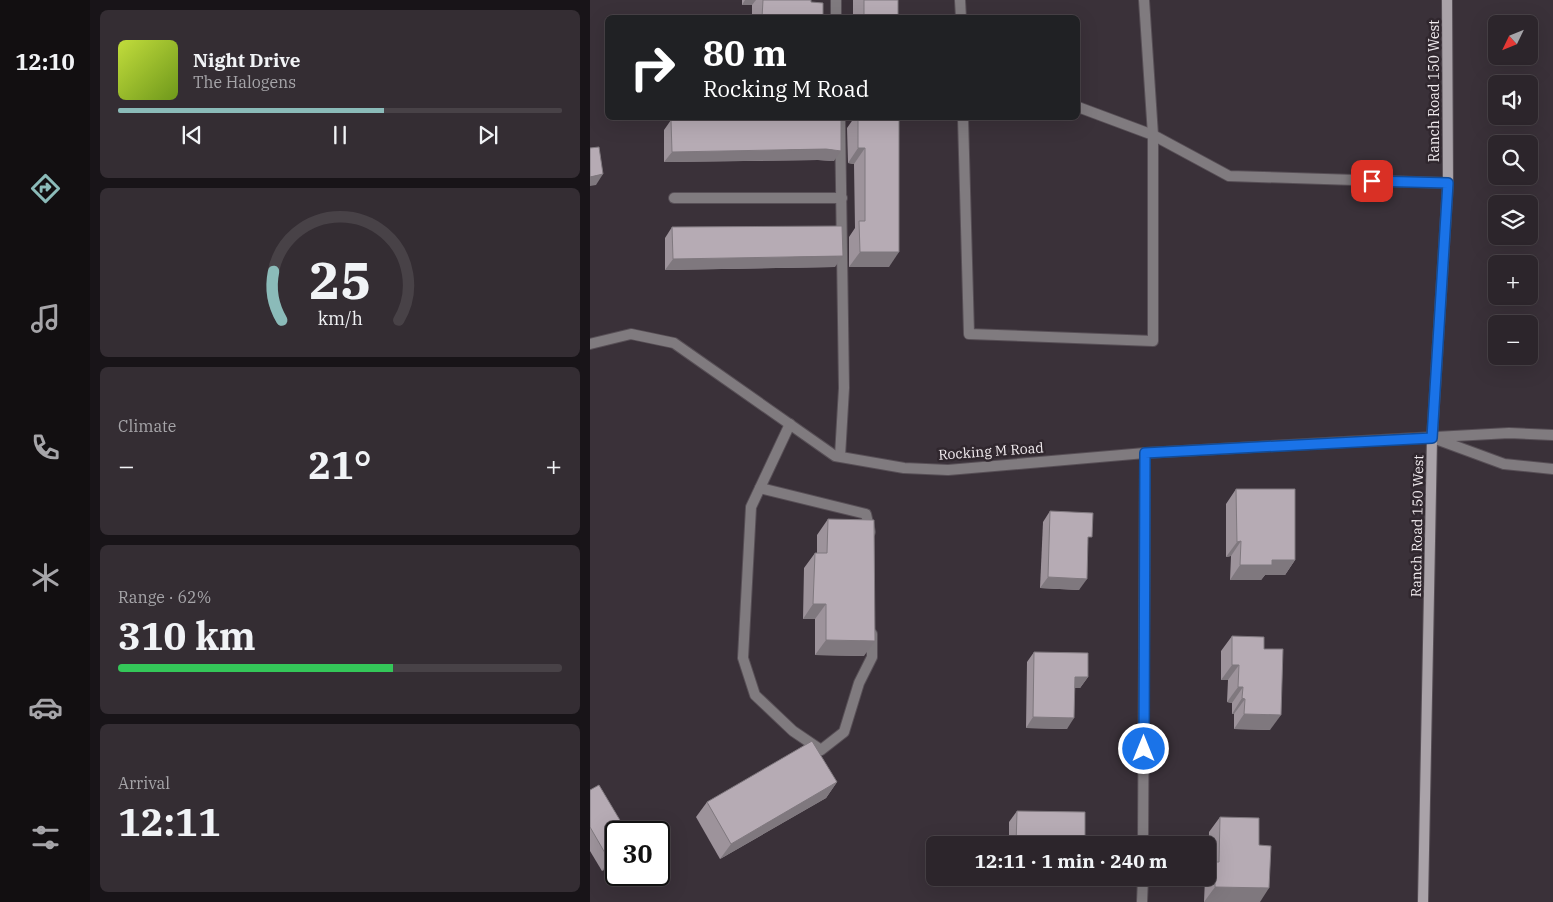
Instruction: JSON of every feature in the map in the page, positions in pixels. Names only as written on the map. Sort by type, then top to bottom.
[{"type":"main road","name":"Ranch Road 150 West","points":[[1423,902],[1432,438],[1448,183],[1447,0]]},
{"type":"street","points":[[836,0],[836,15]]},
{"type":"street","points":[[960,0],[961,15]]},
{"type":"street","points":[[963,120],[969,334],[1153,341],[1153,135],[1144,0]]},
{"type":"street","points":[[1080,108],[1153,135],[1229,176],[1448,183]]},
{"type":"street","points":[[840,120],[844,388],[840,456]]},
{"type":"street","points":[[674,198],[842,198]]},
{"type":"street","name":"Rocking M Road","points":[[590,344],[631,334],[674,343],[835,456],[904,468],[948,470],[1145,453],[1509,433],[1553,435]]},
{"type":"street","points":[[790,424],[751,507],[743,658],[755,696],[793,731],[821,750],[844,732],[859,683],[872,657],[872,619]]},
{"type":"street","points":[[1432,438],[1504,464],[1553,469]]},
{"type":"street","points":[[1143,836],[1145,453]]},
{"type":"street","points":[[760,488],[866,514],[872,543]]},
{"type":"street","points":[[1142,902],[1143,886]]},
{"type":"building","points":[[763,0],[811,0],[811,2],[823,3],[823,15],[762,15]]},
{"type":"building","points":[[864,0],[898,0],[898,15],[864,15]]},
{"type":"building","points":[[671,120],[841,120],[841,151],[826,149],[672,152]]},
{"type":"building","points":[[858,120],[899,120],[899,252],[860,252],[859,221],[865,221],[865,148],[858,148]]},
{"type":"building","points":[[599,147],[603,174],[590,177],[590,148]]},
{"type":"building","points":[[842,226],[843,256],[673,259],[672,227]]},
{"type":"building","points":[[1236,489],[1295,489],[1295,560],[1272,560],[1272,565],[1240,565],[1241,541],[1237,542]]},
{"type":"building","points":[[1050,511],[1093,513],[1092,537],[1088,537],[1087,579],[1048,577]]},
{"type":"building","points":[[828,519],[874,520],[875,641],[826,640],[826,604],[813,604],[815,553],[827,553]]},
{"type":"building","points":[[1232,636],[1264,637],[1264,649],[1283,649],[1281,715],[1244,714],[1245,699],[1242,698],[1243,687],[1238,687],[1239,665],[1232,665]]},
{"type":"building","points":[[1034,652],[1088,653],[1088,677],[1075,677],[1074,718],[1033,717]]},
{"type":"building","points":[[812,741],[837,782],[731,844],[707,802]]},
{"type":"building","points":[[599,785],[620,821],[605,821],[605,853],[590,827],[590,790]]},
{"type":"building","points":[[1017,811],[1085,812],[1085,836],[1016,836]]},
{"type":"building","points":[[1220,817],[1259,818],[1259,845],[1271,846],[1269,888],[1215,887],[1216,862],[1219,862]]},
{"type":"route","points":[[1144,749],[1145,453],[1432,438],[1448,183],[1372,181]]}]
